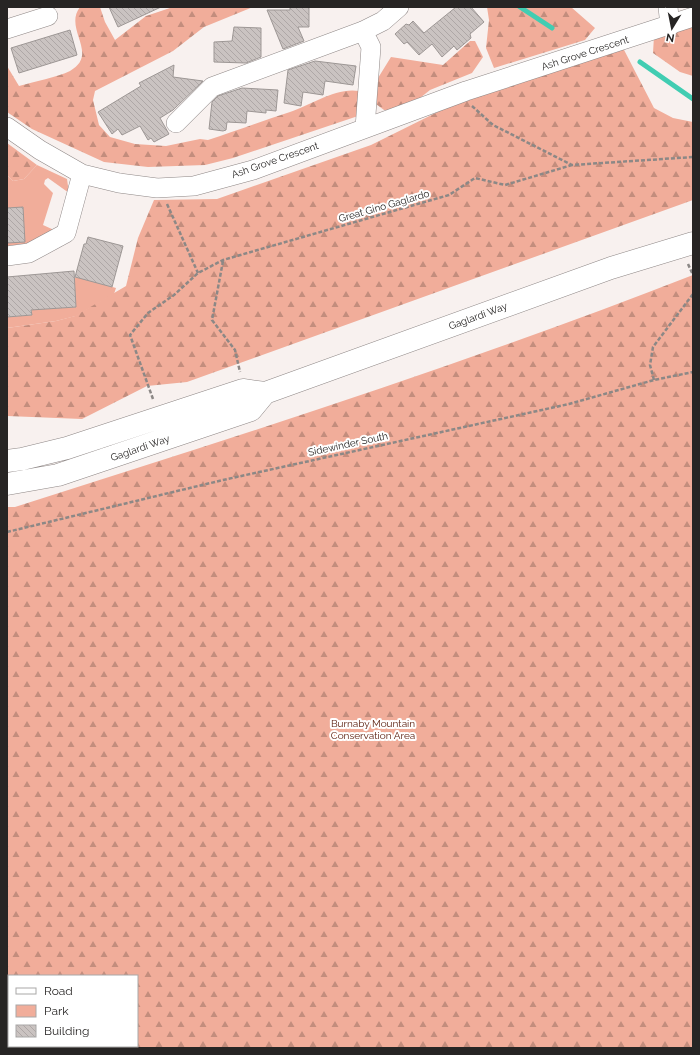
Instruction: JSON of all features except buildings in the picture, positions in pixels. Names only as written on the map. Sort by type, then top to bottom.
[{"type":"main road","name":"Gaglardi Way","points":[[7,461],[22,459],[67,448],[243,390],[265,393],[611,268],[693,242]]},
{"type":"main road","name":"Gaglardi Way","points":[[7,484],[58,475],[251,410],[265,393]]},
{"type":"street","points":[[176,123],[212,87],[363,31],[383,21],[399,7]]},
{"type":"street","points":[[7,29],[48,16]]},
{"type":"street","name":"Ash Grove Crescent","points":[[7,127],[40,150],[82,174],[119,183],[166,187],[194,186],[253,170],[669,16],[693,17]]},
{"type":"street","points":[[363,31],[371,47],[365,128]]},
{"type":"street","points":[[7,256],[29,253],[66,233],[82,174]]},
{"type":"path","points":[[466,91],[473,107],[493,125],[572,165]]},
{"type":"path","name":"Great Gino Gaglardo","points":[[151,394],[130,335],[148,313],[174,295],[198,273],[223,260],[449,195],[475,178],[505,185],[572,165],[693,157]]},
{"type":"path","points":[[166,187],[168,206],[198,273]]},
{"type":"path","points":[[223,260],[212,320],[235,350],[243,390]]},
{"type":"path","points":[[654,380],[650,365],[653,347],[693,294]]},
{"type":"path","name":"Sidewinder South","points":[[7,532],[223,480],[568,404],[654,380],[693,372]]},
{"type":"green space","points":[[80,7],[100,7],[105,22],[115,40],[146,16],[173,7],[253,7],[204,27],[173,51],[95,91],[93,100],[99,125],[110,137],[135,144],[166,146],[200,139],[208,140],[290,112],[324,97],[350,90],[359,91],[358,116],[233,158],[205,165],[148,167],[104,162],[32,129],[7,112],[7,66],[19,86],[65,73],[70,71],[78,64],[82,57],[82,49],[75,24],[76,15]]},
{"type":"green space","points":[[487,7],[571,7],[595,28],[585,40],[494,68],[486,48],[489,20]]},
{"type":"green space","points":[[693,27],[693,76],[680,72],[653,53],[654,36]]},
{"type":"green space","points":[[470,41],[475,41],[483,57],[472,73],[430,90],[405,110],[384,110],[376,104],[378,78],[391,57],[443,65]]},
{"type":"green space","points":[[622,46],[654,108],[673,118],[693,122],[693,200],[187,382],[147,386],[82,419],[7,416],[7,328],[56,321],[75,316],[126,286],[138,238],[154,200],[217,199],[371,145],[494,84]]},
{"type":"green space","points":[[7,143],[37,165],[24,179],[13,181],[7,175]]},
{"type":"green space","points":[[37,165],[67,179],[69,193],[48,178],[45,180],[44,184],[53,193],[43,225],[54,230],[42,242],[7,246],[7,175],[13,181],[24,179]]},
{"type":"green space","name":"Burnaby Mountain Conservation Area","points":[[693,275],[693,1048],[7,1048],[7,507],[15,507],[186,453],[356,397],[525,338]]},
{"type":"green space","points":[[78,277],[116,288],[114,294],[76,316],[56,321],[7,328],[7,317],[32,315],[31,305],[41,309],[76,307],[74,278]]},
{"type":"waterway","points":[[520,7],[552,28]]},
{"type":"waterway","points":[[640,62],[693,99]]}]
